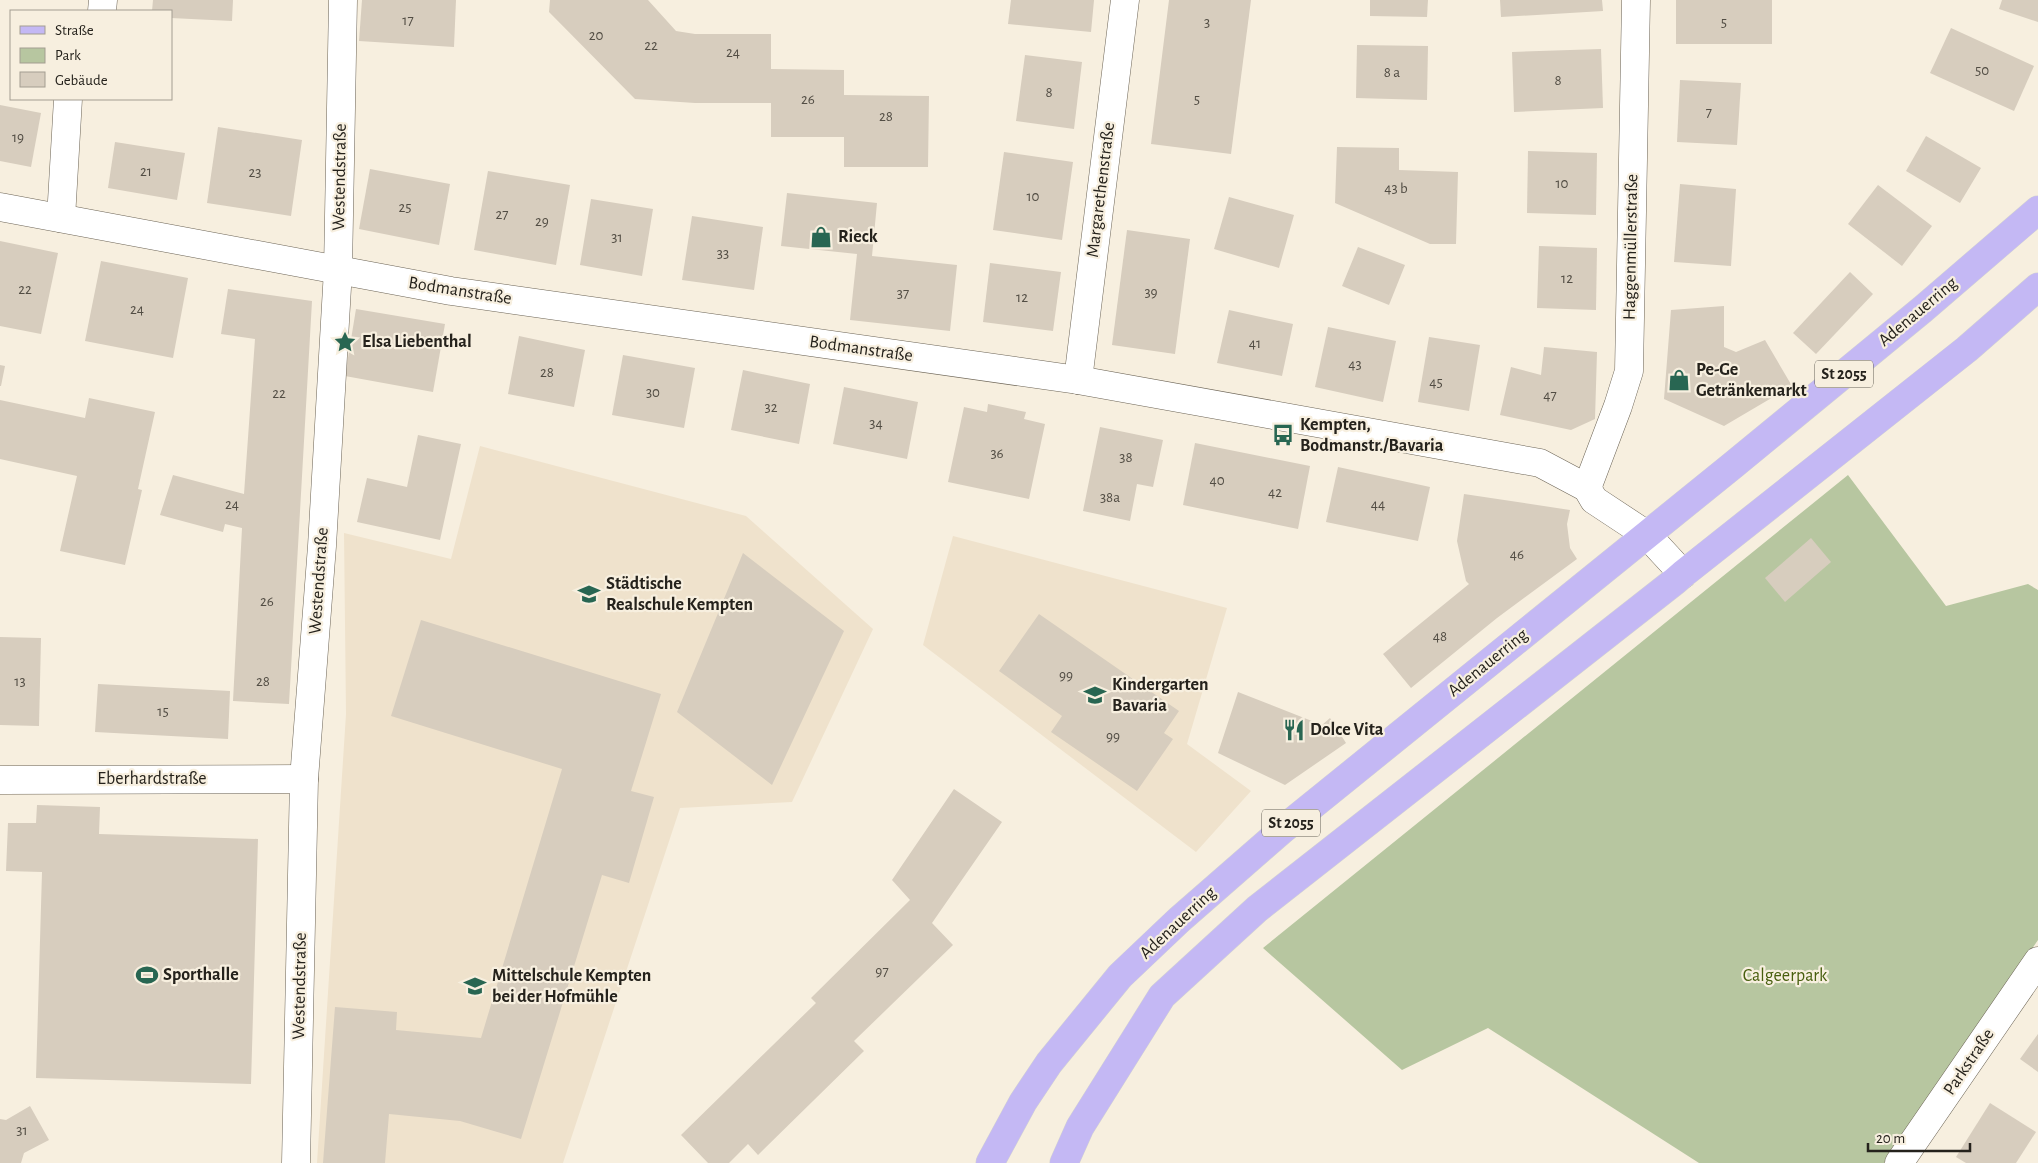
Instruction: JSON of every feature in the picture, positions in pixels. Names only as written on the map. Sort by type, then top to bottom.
[{"type":"main road","name":"Adenauerring","points":[[990,1163],[1023,1102],[1049,1063],[1120,976],[1179,920],[1282,830],[1647,535],[1915,315],[2038,210]]},
{"type":"main road","name":"St 2055","points":[[1064,1163],[1080,1127],[1162,996],[1257,908],[1675,581],[1967,349],[2038,287]]},
{"type":"street","name":"Westendstraße","points":[[296,1163],[304,779],[322,546],[338,270],[343,0]]},
{"type":"street","name":"Margarethenstraße","points":[[1078,380],[1125,0]]},
{"type":"street","name":"Haggenmüllerstraße","points":[[1587,488],[1618,406],[1628,371],[1636,0]]},
{"type":"street","points":[[61,218],[68,100]]},
{"type":"street","name":"Bodmanstraße","points":[[0,207],[451,290],[1078,380],[1540,463],[1587,488],[1594,500],[1647,535],[1683,574]]},
{"type":"street","name":"Eberhardstraße","points":[[0,780],[304,779]]},
{"type":"street","name":"Parkstraße","points":[[1899,1163],[2038,961]]},
{"type":"shaded area","points":[[480,446],[746,516],[873,629],[792,802],[680,808],[563,1163],[317,1163],[346,714],[344,533],[451,559]]},
{"type":"shaded area","name":"Kindergarten Bavaria","points":[[953,536],[1227,608],[1187,744],[1251,791],[1196,852],[923,645]]},
{"type":"green space","name":"Calgeerpark","points":[[1848,475],[1946,606],[2028,584],[2038,590],[2038,940],[1884,1163],[1699,1163],[1488,1028],[1402,1070],[1263,948]]},
{"type":"building","points":[[153,0],[233,0],[232,21],[172,18],[172,10],[152,10]]},
{"type":"building","points":[[362,0],[456,0],[454,47],[359,41]]},
{"type":"building","points":[[550,0],[648,0],[676,31],[695,34],[771,34],[771,69],[844,70],[844,95],[929,96],[928,167],[844,167],[844,137],[771,137],[771,103],[695,103],[635,99],[549,12]]},
{"type":"building","points":[[1011,0],[1094,0],[1091,32],[1008,24]]},
{"type":"building","points":[[1169,0],[1251,0],[1231,154],[1151,144]]},
{"type":"building","points":[[1370,0],[1428,0],[1427,17],[1370,16]]},
{"type":"building","points":[[1500,0],[1602,0],[1603,11],[1501,17]]},
{"type":"building","points":[[1676,0],[1772,0],[1772,44],[1676,44]]},
{"type":"building","points":[[2002,0],[2038,0],[2038,22],[1999,9]]},
{"type":"building","points":[[1951,28],[2034,66],[2014,111],[1930,73]]},
{"type":"building","points":[[1357,45],[1428,46],[1427,100],[1356,98]]},
{"type":"building","points":[[1601,49],[1603,108],[1514,112],[1512,52]]},
{"type":"building","points":[[1025,55],[1082,62],[1074,129],[1016,121]]},
{"type":"building","points":[[1680,80],[1741,83],[1737,145],[1677,142]]},
{"type":"building","points":[[0,105],[41,113],[31,167],[0,161]]},
{"type":"building","points":[[218,127],[302,140],[291,216],[207,203]]},
{"type":"building","points":[[1926,136],[1981,168],[1960,203],[1906,171]]},
{"type":"building","points":[[115,142],[185,153],[177,200],[108,188]]},
{"type":"building","points":[[1337,147],[1399,148],[1399,170],[1458,172],[1456,244],[1430,244],[1335,203]]},
{"type":"building","points":[[1528,151],[1597,153],[1596,215],[1527,213]]},
{"type":"building","points":[[1004,152],[1073,162],[1062,240],[993,230]]},
{"type":"building","points":[[370,169],[450,184],[439,245],[359,229]]},
{"type":"building","points":[[488,171],[570,185],[556,265],[474,250]]},
{"type":"building","points":[[1680,184],[1736,189],[1731,266],[1674,262]]},
{"type":"building","points":[[1878,185],[1932,226],[1902,266],[1848,224]]},
{"type":"building","points":[[787,193],[877,203],[872,256],[957,265],[950,331],[850,320],[857,254],[781,246]]},
{"type":"building","points":[[1229,197],[1294,215],[1279,268],[1214,249]]},
{"type":"building","points":[[591,199],[653,209],[642,276],[580,265]]},
{"type":"building","points":[[692,216],[763,227],[754,290],[682,280]]},
{"type":"building","points":[[1127,230],[1190,239],[1175,354],[1112,345]]},
{"type":"building","points":[[0,241],[58,253],[41,334],[0,326]]},
{"type":"building","points":[[1539,246],[1597,248],[1596,310],[1537,308]]},
{"type":"building","points":[[1358,247],[1405,265],[1389,305],[1342,286]]},
{"type":"building","points":[[101,261],[188,278],[173,358],[85,341]]},
{"type":"building","points":[[990,263],[1061,272],[1053,331],[983,322]]},
{"type":"building","points":[[1850,272],[1873,294],[1816,354],[1793,333]]},
{"type":"building","points":[[228,289],[312,301],[289,704],[233,701],[242,528],[225,524],[223,532],[160,515],[173,475],[244,494],[255,339],[221,334]]},
{"type":"building","points":[[1724,306],[1724,347],[1736,352],[1765,340],[1792,386],[1724,426],[1664,399],[1671,310]]},
{"type":"building","points":[[356,309],[445,324],[433,392],[345,376]]},
{"type":"building","points":[[1229,310],[1293,324],[1282,376],[1217,363]]},
{"type":"building","points":[[1328,327],[1396,341],[1383,402],[1315,387]]},
{"type":"building","points":[[519,336],[585,350],[574,407],[508,394]]},
{"type":"building","points":[[1429,337],[1480,345],[1469,411],[1418,402]]},
{"type":"building","points":[[1544,347],[1597,352],[1595,419],[1571,430],[1500,415],[1511,367],[1541,375]]},
{"type":"building","points":[[623,355],[695,368],[684,428],[612,415]]},
{"type":"building","points":[[0,365],[5,366],[1,386],[0,386]]},
{"type":"building","points":[[743,370],[810,384],[799,444],[731,430]]},
{"type":"building","points":[[844,387],[918,402],[907,459],[833,444]]},
{"type":"building","points":[[89,398],[155,412],[138,489],[142,490],[125,565],[60,551],[77,476],[0,459],[0,400],[85,418]]},
{"type":"building","points":[[988,404],[1026,412],[1024,419],[1045,424],[1029,499],[948,482],[964,407],[987,412]]},
{"type":"building","points":[[1100,427],[1163,440],[1153,487],[1137,484],[1130,521],[1083,511]]},
{"type":"building","points":[[418,435],[461,444],[440,540],[357,522],[367,478],[407,487]]},
{"type":"building","points":[[1195,443],[1310,466],[1298,529],[1183,505]]},
{"type":"building","points":[[1338,467],[1430,487],[1418,541],[1326,522]]},
{"type":"building","points":[[1464,494],[1570,510],[1567,524],[1570,548],[1577,559],[1497,618],[1411,688],[1383,654],[1469,584],[1466,581],[1457,541]]},
{"type":"building","points":[[1811,538],[1831,562],[1785,602],[1765,578]]},
{"type":"building","points":[[743,553],[844,631],[772,785],[677,712]]},
{"type":"building","points":[[1039,614],[1179,711],[1164,733],[1173,739],[1137,791],[1051,732],[1062,716],[999,671]]},
{"type":"building","points":[[421,620],[661,694],[631,791],[654,797],[629,883],[602,875],[521,1139],[460,1121],[389,1114],[385,1163],[323,1163],[335,1007],[397,1012],[396,1030],[481,1038],[562,769],[391,716]]},
{"type":"building","points":[[0,637],[41,638],[39,726],[0,725]]},
{"type":"building","points":[[98,684],[230,691],[228,739],[95,732]]},
{"type":"building","points":[[1238,692],[1322,725],[1330,718],[1346,743],[1285,785],[1218,753]]},
{"type":"building","points":[[954,789],[1002,822],[932,923],[953,945],[854,1041],[864,1051],[758,1155],[748,1144],[729,1163],[708,1163],[681,1135],[816,1003],[811,998],[910,900],[892,880]]},
{"type":"building","name":"Sporthalle","points":[[37,805],[100,807],[99,834],[258,839],[251,1084],[36,1078],[42,872],[6,871],[8,823],[36,823]]},
{"type":"building","points":[[2038,1034],[2038,1072],[2020,1059]]},
{"type":"building","points":[[1990,1103],[2036,1132],[2016,1163],[1966,1163],[1956,1157]]},
{"type":"building","points":[[30,1106],[49,1140],[24,1153],[21,1163],[0,1163],[0,1119],[6,1120]]},
{"type":"place","name":"Rieck","points":[[821,237]]},
{"type":"place","name":"Elsa Liebenthal","points":[[345,342]]},
{"type":"place","name":"Pe-Ge Getränkemarkt","points":[[1679,380]]},
{"type":"place","name":"Kempten, Bodmanstr./Bavaria","points":[[1283,435]]},
{"type":"place","name":"Städtische Realschule Kempten","points":[[589,594]]},
{"type":"place","name":"Kindergarten Bavaria","points":[[1095,695]]},
{"type":"place","name":"Dolce Vita","points":[[1294,730]]},
{"type":"place","name":"Sporthalle","points":[[147,975]]},
{"type":"place","name":"Mittelschule Kempten bei der Hofmühle","points":[[475,986]]}]
